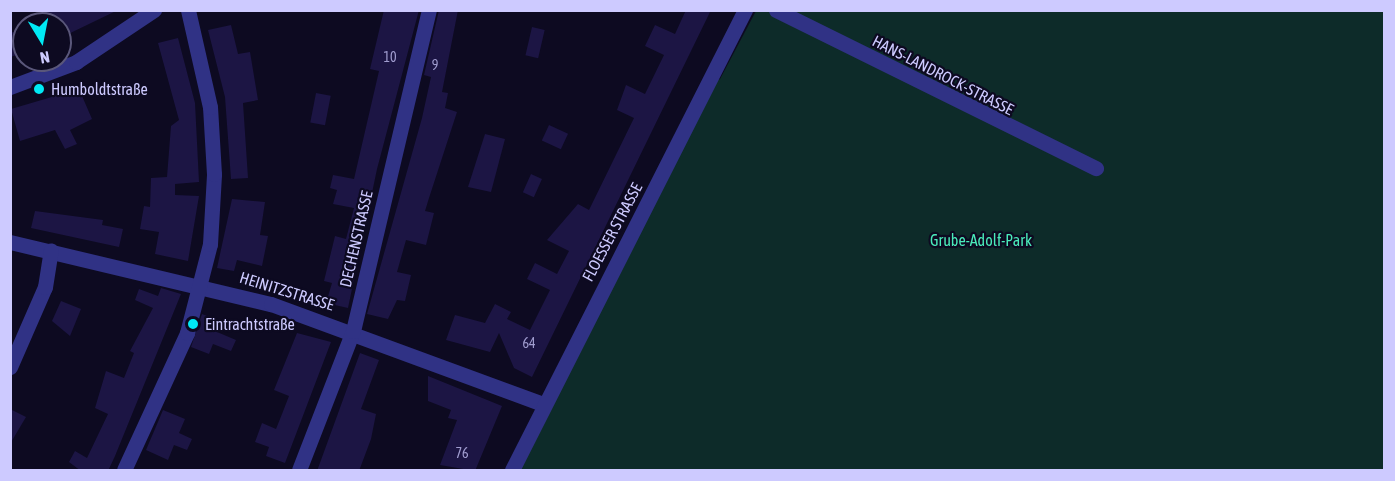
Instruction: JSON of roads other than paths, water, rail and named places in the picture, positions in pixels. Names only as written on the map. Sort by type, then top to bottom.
[{"type":"street","points":[[10,87],[76,62],[154,10]]},
{"type":"street","points":[[124,471],[187,333],[210,244],[214,174],[210,107],[188,10]]},
{"type":"street","name":"DECHENSTRASSE","points":[[299,471],[353,330],[429,10]]},
{"type":"street","name":"FLOESSER STRASSE","points":[[512,471],[543,405],[745,10]]},
{"type":"street","name":"HANS-LANDROCK-STRASSE","points":[[776,10],[1096,168]]},
{"type":"street","name":"HEINITZSTRASSE","points":[[10,242],[199,284],[353,330],[543,405]]},
{"type":"street","points":[[10,367],[45,287],[51,250]]},
{"type":"place","name":"Humboldtstraße","points":[[39,89]]},
{"type":"place","name":"Eintrachtstraße","points":[[193,324]]},
{"type":"park label","name":"Grube-Adolf-Park","points":[[981,240]]}]
